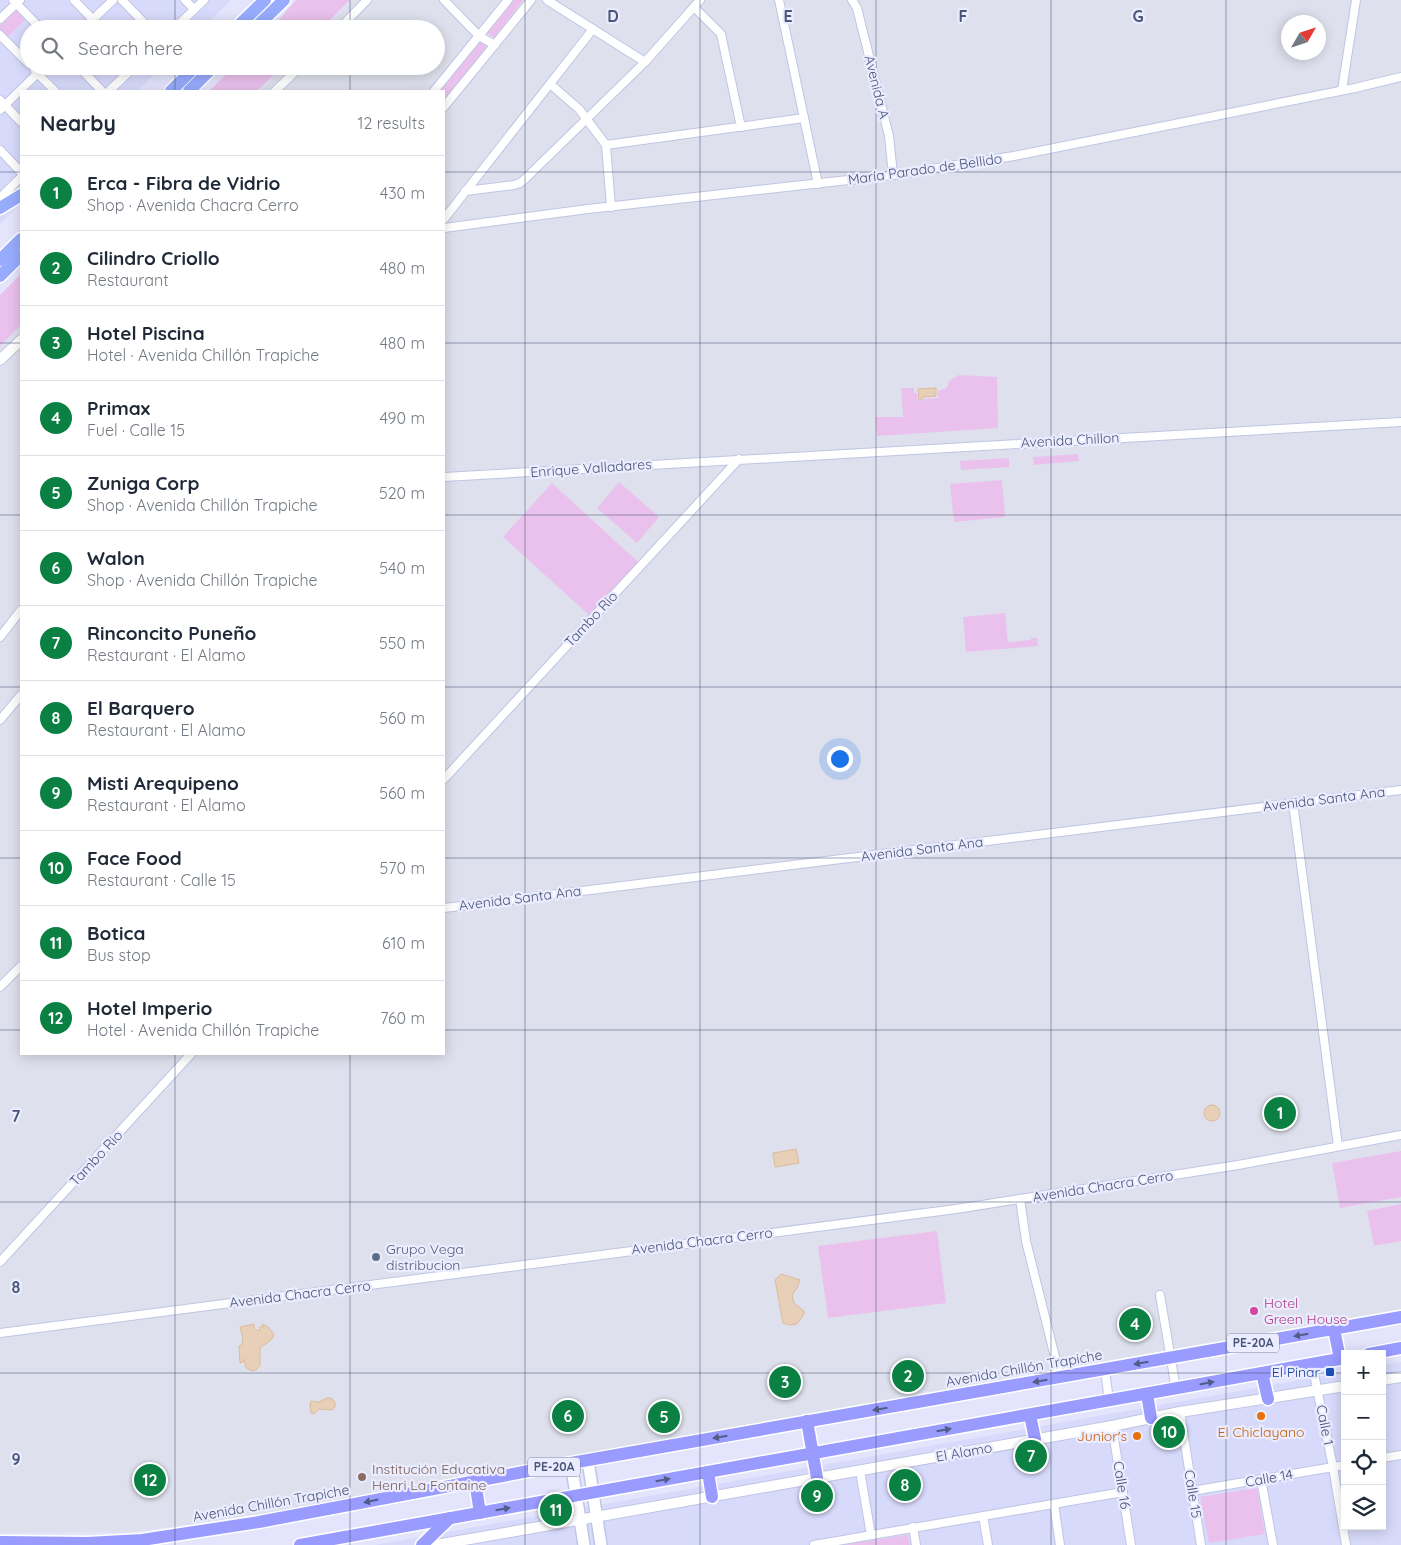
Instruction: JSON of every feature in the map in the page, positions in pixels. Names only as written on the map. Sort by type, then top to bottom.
[{"type":"highway","points":[[244,20],[265,0]]},
{"type":"highway","points":[[263,20],[284,0]]},
{"type":"highway","points":[[172,90],[187,75]]},
{"type":"highway","points":[[190,90],[205,75]]},
{"type":"highway","points":[[0,208],[20,196]]},
{"type":"highway","points":[[0,260],[20,239]]},
{"type":"highway","points":[[0,276],[20,256]]},
{"type":"main road","name":"Avenida Chillón Trapiche","points":[[0,1542],[142,1542],[304,1514],[571,1463],[1401,1317]]},
{"type":"main road","points":[[1334,1329],[1341,1354]]},
{"type":"main road","points":[[1386,1351],[1401,1348]]},
{"type":"main road","name":"PE-20A","points":[[300,1545],[1341,1358]]},
{"type":"main road","points":[[1262,1373],[1268,1398]]},
{"type":"main road","points":[[1147,1394],[1151,1418]]},
{"type":"main road","points":[[1030,1415],[1035,1439]]},
{"type":"main road","points":[[807,1421],[817,1478]]},
{"type":"main road","points":[[588,1460],[601,1545]]},
{"type":"main road","points":[[571,1463],[584,1545]]},
{"type":"main road","points":[[708,1472],[712,1497]]},
{"type":"main road","points":[[475,1481],[480,1513]]},
{"type":"main road","points":[[422,1545],[450,1518]]},
{"type":"street","points":[[74,0],[93,19],[113,0]]},
{"type":"street","points":[[122,0],[141,20]]},
{"type":"street","points":[[185,0],[194,9]]},
{"type":"street","points":[[183,20],[204,0]]},
{"type":"street","points":[[347,20],[367,0]]},
{"type":"street","points":[[444,0],[479,36],[495,44]]},
{"type":"street","points":[[435,90],[508,0]]},
{"type":"street","points":[[445,107],[531,0]]},
{"type":"street","points":[[548,0],[645,62]]},
{"type":"street","points":[[779,0],[818,184]]},
{"type":"street","name":"Avenida A","points":[[852,0],[857,8],[889,136],[894,175]]},
{"type":"street","points":[[1342,90],[1356,0]]},
{"type":"street","points":[[0,19],[17,1],[33,20]]},
{"type":"street","points":[[465,191],[520,183],[645,62],[697,3],[721,34],[741,127]]},
{"type":"street","points":[[445,218],[594,29]]},
{"type":"street","points":[[0,35],[20,55]]},
{"type":"street","points":[[20,121],[2,105],[37,75]]},
{"type":"street","points":[[39,75],[54,90]]},
{"type":"street","points":[[87,75],[101,90]]},
{"type":"street","points":[[110,90],[126,75]]},
{"type":"street","points":[[276,90],[292,75]]},
{"type":"street","name":"María Parado de Bellido","points":[[445,228],[894,175],[1014,156],[1401,77]]},
{"type":"street","points":[[550,84],[579,109],[606,145],[611,207]]},
{"type":"street","points":[[606,145],[804,118]]},
{"type":"street","points":[[0,150],[20,171]]},
{"type":"street","points":[[0,198],[20,178]]},
{"type":"street","points":[[0,360],[20,341]]},
{"type":"street","name":"Avenida Chillon","points":[[739,459],[1401,422]]},
{"type":"street","name":"Enrique Valladares","points":[[445,477],[739,459]]},
{"type":"street","name":"Tambo Rio","points":[[445,778],[739,459]]},
{"type":"street","points":[[0,638],[20,611]]},
{"type":"street","points":[[0,720],[20,696]]},
{"type":"street","name":"Avenida Santa Ana","points":[[445,908],[1401,790]]},
{"type":"street","points":[[1293,803],[1338,1146]]},
{"type":"street","points":[[0,986],[20,967]]},
{"type":"street","name":"Tambo Rio","points":[[0,1262],[190,1055]]},
{"type":"street","name":"Avenida Chacra Cerro","points":[[0,1333],[956,1209],[1238,1165],[1401,1134]]},
{"type":"street","points":[[1020,1199],[1026,1241],[1060,1378]]},
{"type":"street","points":[[1160,1295],[1176,1389]]},
{"type":"street","name":"Calle 1","points":[[1312,1364],[1333,1467],[1346,1545]]},
{"type":"street","points":[[1105,1370],[1109,1401]]},
{"type":"street","points":[[1386,1379],[1401,1376]]},
{"type":"street","name":"El Alamo","points":[[436,1545],[1112,1426],[1180,1412],[1341,1387]]},
{"type":"street","name":"Calle 15","points":[[1180,1412],[1201,1545]]},
{"type":"street","name":"Calle 16","points":[[1112,1426],[1131,1545]]},
{"type":"street","points":[[1386,1457],[1401,1454]]},
{"type":"street","name":"Calle 14","points":[[1192,1491],[1341,1466]]},
{"type":"street","points":[[860,1470],[871,1535]]},
{"type":"street","points":[[1261,1479],[1273,1545]]},
{"type":"street","points":[[814,1545],[1123,1492]]},
{"type":"street","points":[[1054,1504],[1060,1545]]},
{"type":"street","points":[[984,1516],[988,1545]]},
{"type":"street","points":[[913,1527],[916,1545]]},
{"type":"shaded area","points":[[0,0],[231,0],[210,20],[20,20],[20,75],[154,75],[138,90],[20,90],[20,204],[0,224]]},
{"type":"shaded area","points":[[296,0],[350,0],[330,20],[279,20]]},
{"type":"shaded area","points":[[352,0],[1401,0],[1401,1309],[237,1518],[133,1532],[0,1533],[0,346],[20,326],[20,1055],[445,1055],[445,90],[260,90],[276,75],[445,75],[445,20],[332,20]]},
{"type":"shaded area","points":[[514,0],[523,0],[494,38],[487,33]]},
{"type":"shaded area","points":[[16,9],[26,19],[20,20],[20,25],[7,38],[0,31],[0,25]]},
{"type":"shaded area","points":[[480,42],[488,48],[445,101],[445,90],[441,90]]},
{"type":"shaded area","points":[[226,75],[274,75],[258,90],[210,90]]},
{"type":"shaded area","points":[[20,275],[20,326],[0,346],[0,295]]},
{"type":"shaded area","points":[[959,375],[997,377],[998,428],[877,436],[875,417],[903,417],[901,388],[914,388],[918,401],[938,398],[938,391],[947,388],[949,381]]},
{"type":"shaded area","points":[[936,388],[936,396],[922,397],[922,400],[919,400],[918,389]]},
{"type":"shaded area","points":[[1078,454],[1079,461],[1034,465],[1033,457]]},
{"type":"shaded area","points":[[1009,458],[1009,467],[961,470],[960,461]]},
{"type":"shaded area","points":[[1002,480],[1005,517],[954,522],[950,484]]},
{"type":"shaded area","points":[[619,482],[659,517],[637,543],[597,508]]},
{"type":"shaded area","points":[[552,483],[638,562],[589,615],[503,537]]},
{"type":"shaded area","points":[[1005,613],[1008,642],[1037,638],[1038,646],[966,652],[963,617]]},
{"type":"shaded area","points":[[1209,1105],[1215,1105],[1220,1110],[1218,1119],[1209,1121],[1204,1116],[1204,1110]]},
{"type":"shaded area","points":[[796,1149],[799,1163],[775,1167],[773,1153]]},
{"type":"shaded area","points":[[1401,1151],[1401,1197],[1340,1208],[1332,1163]]},
{"type":"shaded area","points":[[1401,1204],[1401,1241],[1374,1246],[1367,1211]]},
{"type":"shaded area","points":[[937,1231],[946,1303],[828,1318],[818,1246]]},
{"type":"shaded area","points":[[781,1274],[800,1280],[792,1295],[794,1303],[804,1311],[797,1324],[789,1325],[783,1323],[775,1280]]},
{"type":"shaded area","points":[[254,1324],[258,1331],[260,1327],[263,1327],[262,1324],[268,1327],[274,1334],[272,1339],[260,1348],[260,1365],[256,1370],[252,1371],[246,1368],[244,1359],[240,1363],[239,1346],[242,1344],[243,1338],[240,1327]]},
{"type":"shaded area","points":[[1401,1362],[1401,1545],[374,1545],[1341,1373],[1341,1530],[1386,1530],[1386,1364]]},
{"type":"shaded area","points":[[331,1398],[335,1402],[335,1407],[332,1410],[319,1409],[314,1414],[311,1413],[311,1401],[319,1402]]},
{"type":"shaded area","points":[[1257,1488],[1265,1534],[1209,1543],[1200,1497]]},
{"type":"shaded area","points":[[908,1535],[910,1545],[843,1545]]},
{"type":"place","name":"Erca - Fibra de Vidrio","points":[[1280,1113]]},
{"type":"place","name":"Grupo Vega distribucion","points":[[376,1257]]},
{"type":"place","name":"Hotel Green House","points":[[1254,1311]]},
{"type":"place","name":"Primax","points":[[1135,1324]]},
{"type":"place","name":"El Pinar","points":[[1330,1372]]},
{"type":"place","name":"Cilindro Criollo","points":[[908,1376]]},
{"type":"place","name":"Hotel Piscina","points":[[785,1382]]},
{"type":"place","name":"Walon","points":[[568,1416]]},
{"type":"place","name":"El Chiclayano","points":[[1261,1416]]},
{"type":"place","name":"Zuniga Corp","points":[[664,1417]]},
{"type":"place","name":"Face Food","points":[[1169,1432]]},
{"type":"place","name":"Junior's","points":[[1137,1436]]},
{"type":"place","name":"Rinconcito Puneño","points":[[1031,1456]]},
{"type":"place","name":"Institución Educativa Henri La Fontaine","points":[[362,1477]]},
{"type":"place","name":"Hotel Imperio","points":[[150,1480]]},
{"type":"place","name":"El Barquero","points":[[905,1485]]},
{"type":"place","name":"Misti Arequipeno","points":[[817,1496]]},
{"type":"place","name":"Botica","points":[[556,1510]]}]
